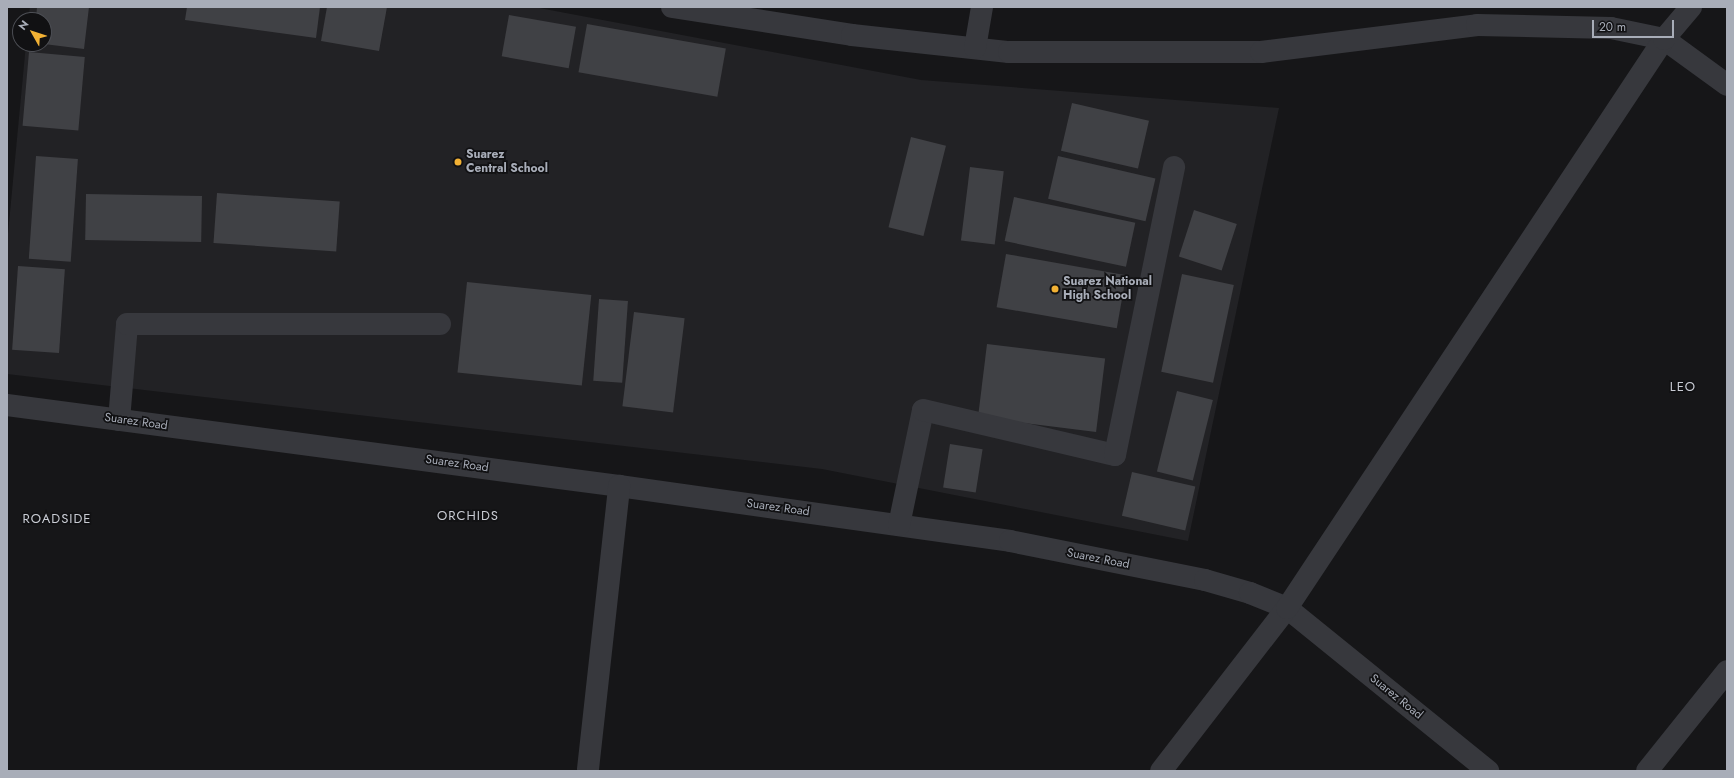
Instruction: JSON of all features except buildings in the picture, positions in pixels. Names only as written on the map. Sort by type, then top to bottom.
[{"type":"street","points":[[672,7],[852,35],[1016,52],[1261,52],[1477,25],[1611,28],[1664,39],[1727,85]]},
{"type":"street","points":[[975,48],[982,7]]},
{"type":"street","points":[[1161,771],[1287,608],[1664,39],[1691,7]]},
{"type":"street","points":[[899,525],[923,410],[1115,454],[1174,167]]},
{"type":"street","points":[[119,420],[127,324],[440,324]]},
{"type":"street","name":"Suarez Road","points":[[7,405],[619,486],[1010,541],[1204,580],[1250,593],[1287,608],[1488,771]]},
{"type":"street","points":[[588,769],[619,486]]},
{"type":"street","points":[[1647,771],[1727,671]]},
{"type":"shaded area","name":"Suarez Central School","points":[[30,7],[534,7],[921,80],[1279,108],[1188,541],[822,469],[7,374],[7,244],[25,52],[52,52],[52,12],[29,12]]},
{"type":"place","name":"Suarez Central School","points":[[458,162]]},
{"type":"place","name":"Suarez National High School","points":[[1055,289]]},
{"type":"district","name":"LEO","points":[[1683,387]]},
{"type":"district","name":"ORCHIDS","points":[[468,516]]},
{"type":"district","name":"ROADSIDE","points":[[57,519]]}]
